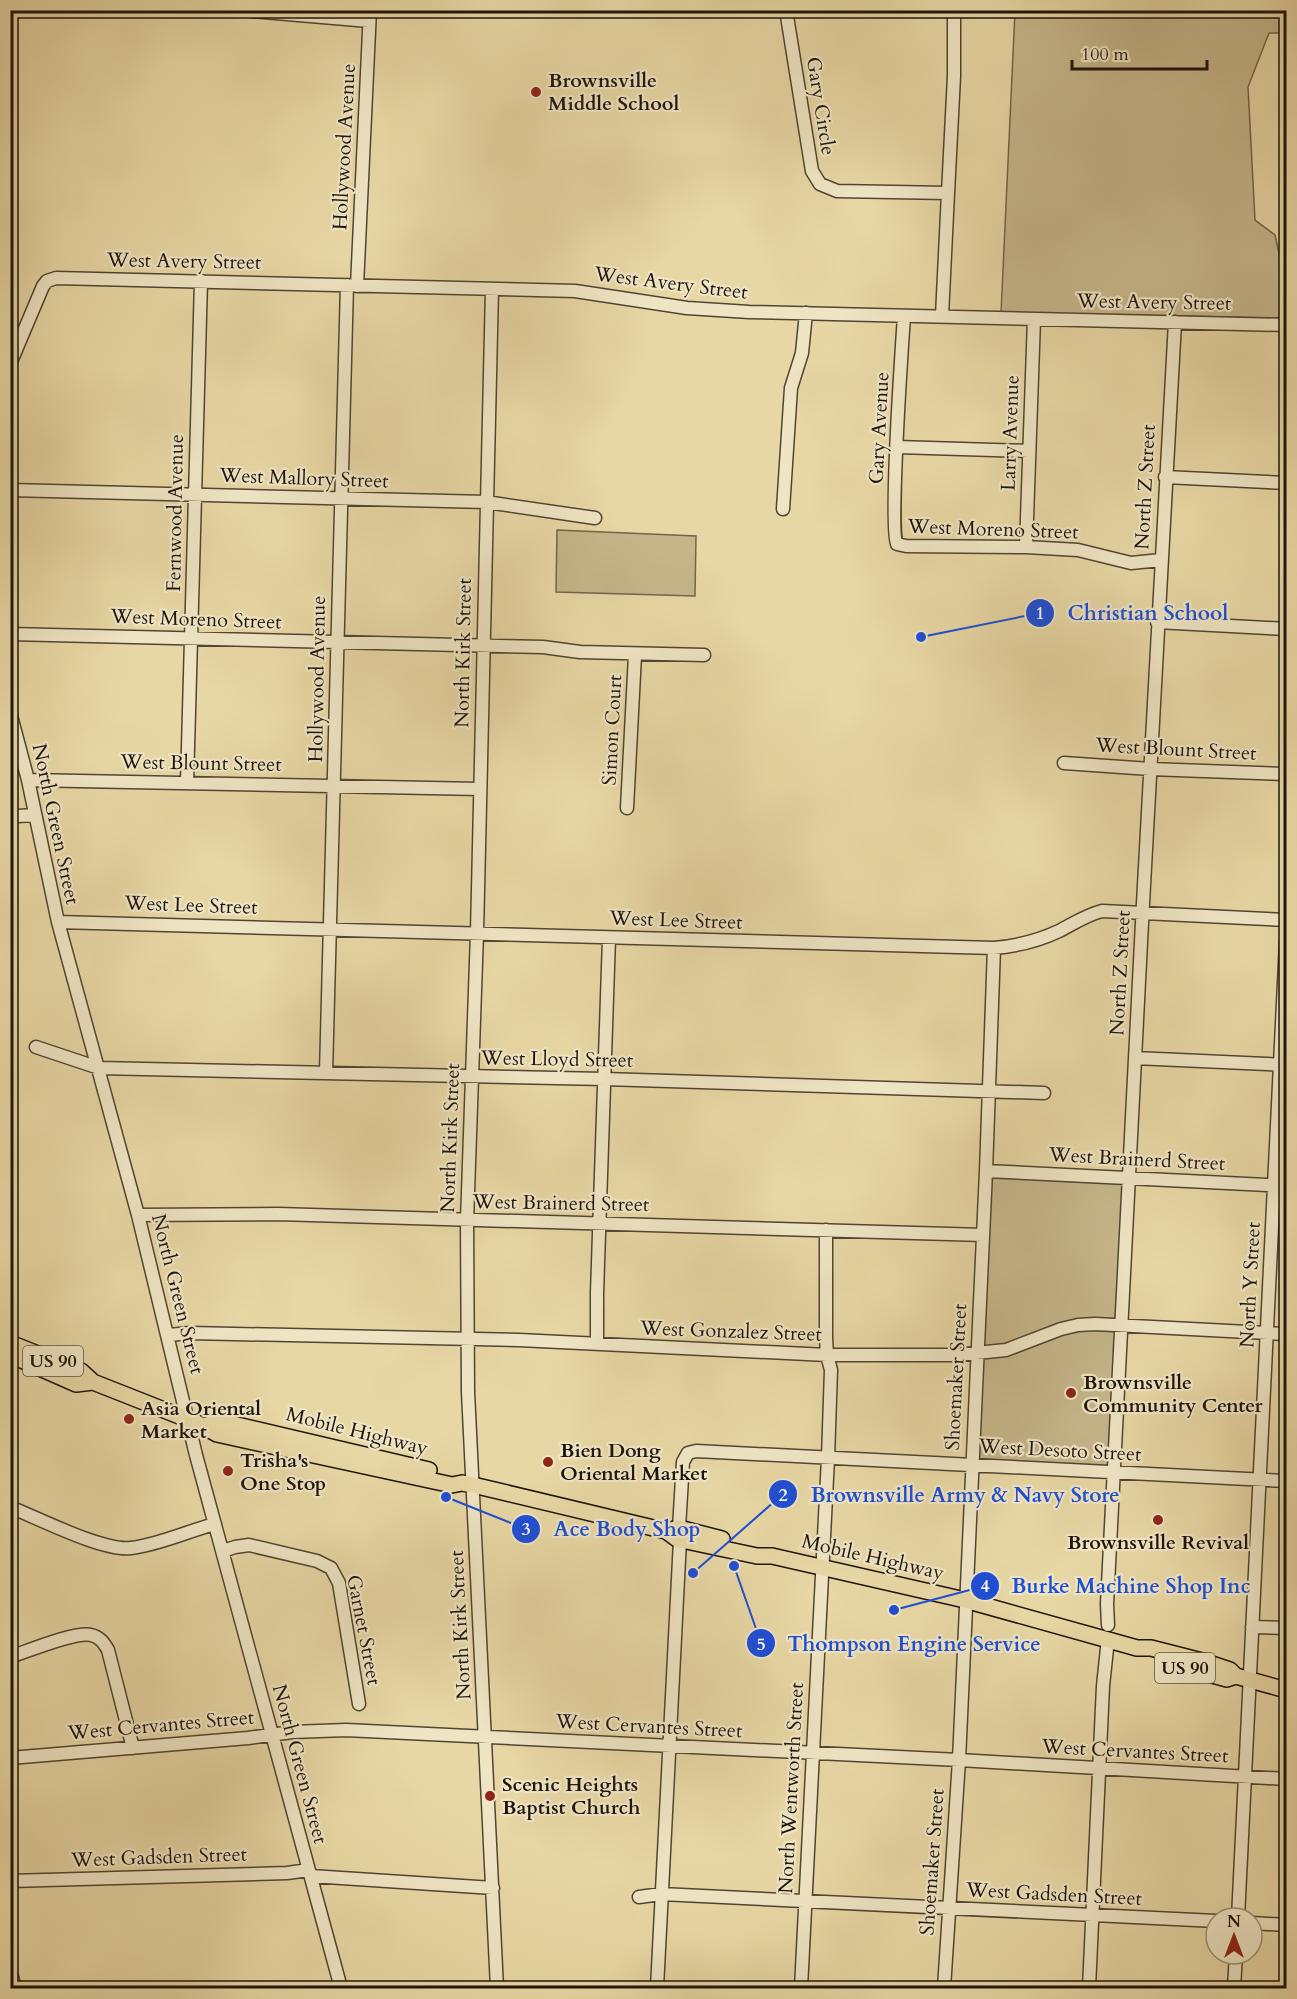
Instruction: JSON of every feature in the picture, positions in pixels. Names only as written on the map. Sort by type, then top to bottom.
[{"type":"main road","name":"Mobile Highway","points":[[10,1343],[81,1371],[93,1382],[204,1426],[220,1421],[370,1455],[453,1477],[467,1484],[675,1533],[759,1548],[772,1556],[1108,1632],[1137,1648],[1151,1648],[1206,1662],[1230,1670],[1243,1678],[1287,1690]]},
{"type":"main road","name":"Mobile Highway","points":[[10,1356],[76,1384],[93,1382]]},
{"type":"street","name":"Gary Circle","points":[[786,10],[812,171],[820,184],[837,191],[948,193]]},
{"type":"street","points":[[942,316],[954,76],[954,10]]},
{"type":"street","points":[[251,11],[370,16]]},
{"type":"street","name":"Hollywood Avenue","points":[[326,1073],[341,499],[352,285],[370,16]]},
{"type":"street","name":"West Avery Street","points":[[10,364],[43,286],[52,279],[575,291],[711,310],[1287,325]]},
{"type":"street","name":"Fernwood Avenue","points":[[187,783],[201,281]]},
{"type":"street","name":"North Kirk Street","points":[[492,288],[477,933],[466,1221],[467,1484],[485,1738],[497,1989]]},
{"type":"street","points":[[783,508],[791,388],[802,353],[806,313]]},
{"type":"street","name":"Gary Avenue","points":[[895,542],[904,316]]},
{"type":"street","name":"Larry Avenue","points":[[1026,547],[1034,319]]},
{"type":"street","name":"North Z Street","points":[[1089,1989],[1142,912],[1174,322]]},
{"type":"street","points":[[897,447],[1029,452]]},
{"type":"street","points":[[1166,477],[1287,483]]},
{"type":"street","name":"West Mallory Street","points":[[10,490],[486,502],[596,518]]},
{"type":"street","name":"West Moreno Street","points":[[895,542],[906,546],[1078,550],[1131,562],[1161,560]]},
{"type":"street","points":[[1157,622],[1287,629]]},
{"type":"street","name":"West Moreno Street","points":[[10,634],[543,648],[635,655],[704,655]]},
{"type":"street","name":"Simon Court","points":[[627,808],[635,655]]},
{"type":"street","name":"North Green Street","points":[[10,712],[28,780],[58,922],[138,1215],[215,1524],[341,1989]]},
{"type":"street","name":"West Blount Street","points":[[1064,763],[1287,774]]},
{"type":"street","name":"West Blount Street","points":[[28,780],[480,789]]},
{"type":"street","points":[[10,814],[35,815]]},
{"type":"street","name":"West Lee Street","points":[[58,922],[994,948],[1037,940],[1093,913],[1102,911],[1287,920]]},
{"type":"street","points":[[597,1344],[609,938]]},
{"type":"street","name":"North Y Street","points":[[1239,1906],[1245,1777],[1243,1678],[1252,1627],[1268,1333],[1281,1186],[1287,942]]},
{"type":"street","name":"Shoemaker Street","points":[[944,1989],[959,1760],[990,1091],[994,948]]},
{"type":"street","name":"West Lloyd Street","points":[[36,1047],[99,1068],[604,1079],[1044,1093]]},
{"type":"street","points":[[1135,1058],[1283,1065]]},
{"type":"street","name":"West Brainerd Street","points":[[986,1171],[1281,1186]]},
{"type":"street","name":"West Brainerd Street","points":[[138,1215],[278,1214],[983,1235]]},
{"type":"street","name":"North Wentworth Street","points":[[801,1989],[831,1370],[827,1355],[826,1230]]},
{"type":"street","name":"West Gonzalez Street","points":[[169,1335],[190,1333],[467,1339],[827,1355],[956,1355],[1006,1350],[1072,1326],[1095,1324],[1287,1334]]},
{"type":"street","name":"West Desoto Street","points":[[675,1533],[683,1462],[688,1454],[696,1451],[1287,1481]]},
{"type":"street","points":[[10,1507],[99,1544],[117,1549],[139,1547],[215,1524]]},
{"type":"street","points":[[657,1989],[669,1747],[675,1533]]},
{"type":"street","name":"Garnet Street","points":[[223,1551],[249,1545],[317,1561],[331,1568],[339,1583],[359,1704]]},
{"type":"street","points":[[1252,1627],[1287,1628]]},
{"type":"street","points":[[10,1657],[82,1634],[100,1639],[108,1650],[134,1748]]},
{"type":"street","name":"West Cervantes Street","points":[[10,1758],[272,1734],[346,1730],[959,1760],[1287,1779]]},
{"type":"street","name":"West Gadsden Street","points":[[10,1881],[310,1873],[493,1888]]},
{"type":"street","name":"West Gadsden Street","points":[[639,1897],[662,1894],[1204,1921]]},
{"type":"street","points":[[1264,1924],[1287,1925]]},
{"type":"street","points":[[1234,1989],[1235,1966]]},
{"type":"street","points":[[10,1970],[15,1989]]},
{"type":"shaded area","points":[[1015,11],[1286,11],[1286,33],[1269,33],[1248,87],[1255,220],[1275,235],[1280,258],[1281,280],[1286,282],[1286,318],[1001,313]]},
{"type":"shaded area","points":[[557,530],[696,536],[695,596],[556,592]]},
{"type":"shaded area","points":[[991,1176],[1124,1183],[1117,1320],[1071,1320],[1005,1345],[982,1348]]},
{"type":"shaded area","points":[[1116,1330],[1110,1467],[976,1460],[981,1358],[1073,1331]]},
{"type":"place","name":"Brownsville Middle School","points":[[536,92]]},
{"type":"place","name":"Christian School","points":[[921,637]]},
{"type":"place","name":"Brownsville Community Center","points":[[1071,1393]]},
{"type":"place","name":"Asia Oriental Market","points":[[129,1419]]},
{"type":"place","name":"Bien Dong Oriental Market","points":[[548,1462]]},
{"type":"place","name":"Trisha's One Stop","points":[[228,1471]]},
{"type":"place","name":"Ace Body Shop","points":[[446,1497]]},
{"type":"place","name":"Brownsville Revival","points":[[1158,1520]]},
{"type":"place","name":"Thompson Engine Service","points":[[734,1566]]},
{"type":"place","name":"Brownsville Army & Navy Store","points":[[693,1573]]},
{"type":"place","name":"Burke Machine Shop Inc","points":[[894,1610]]},
{"type":"place","name":"Scenic Heights Baptist Church","points":[[490,1796]]}]
